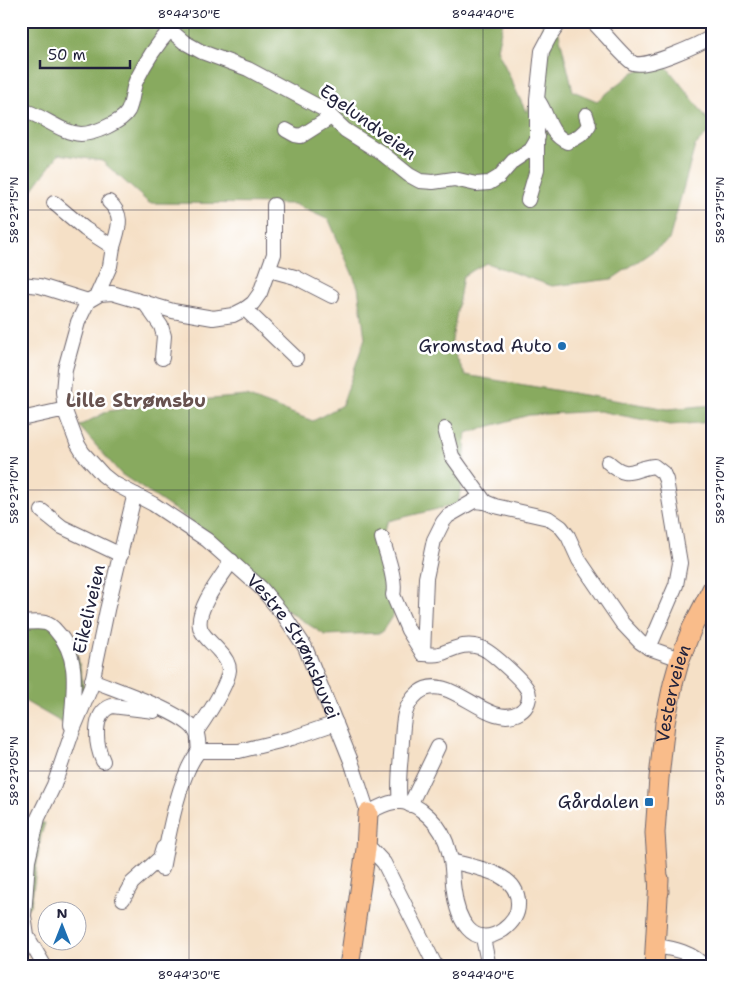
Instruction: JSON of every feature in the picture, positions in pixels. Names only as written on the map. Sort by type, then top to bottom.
[{"type":"main road","name":"Vesterveien","points":[[654,967],[659,892],[655,833],[665,723],[672,684],[680,659],[692,628],[713,586]]},
{"type":"main road","name":"Vestre Strømsbuvei","points":[[349,967],[366,848],[368,813]]},
{"type":"street","points":[[528,200],[536,169],[538,136],[537,99],[542,51],[550,36],[562,21]]},
{"type":"street","points":[[592,21],[628,60],[640,65],[682,51],[713,36]]},
{"type":"street","name":"Egelundveien","points":[[21,110],[30,112],[62,128],[80,134],[90,133],[108,126],[128,111],[133,98],[135,83],[158,44],[166,26],[184,42],[202,52],[248,69],[324,109],[360,141],[383,154],[409,175],[424,182],[454,179],[476,184],[489,183],[499,177],[513,161],[531,149],[538,136]]},
{"type":"street","points":[[537,99],[553,132],[567,142],[575,140],[586,130],[589,125],[586,115]]},
{"type":"street","points":[[286,130],[301,136],[331,117]]},
{"type":"street","name":"Vestre Strømsbuvei","points":[[109,202],[117,208],[119,213],[119,226],[110,266],[78,322],[65,369],[63,392],[65,411],[77,443],[83,453],[113,483],[136,495],[207,540],[262,588],[286,617],[305,647],[351,761],[368,813]]},
{"type":"street","points":[[54,203],[85,229],[113,247]]},
{"type":"street","points":[[21,284],[40,286],[93,298],[112,293],[173,311],[213,318],[233,314],[253,303],[260,293],[269,270],[274,254],[274,205]]},
{"type":"street","points":[[269,270],[295,277],[332,296]]},
{"type":"street","points":[[144,302],[161,326],[164,336],[162,358]]},
{"type":"street","points":[[245,309],[296,358]]},
{"type":"street","points":[[21,419],[65,411]]},
{"type":"street","points":[[444,429],[452,456],[485,502]]},
{"type":"street","points":[[608,462],[616,470],[629,473],[654,466],[663,473],[666,480],[680,564],[676,586],[649,648]]},
{"type":"street","name":"Eikeliveien","points":[[46,967],[24,931],[25,886],[28,861],[38,818],[54,785],[73,730],[91,687],[107,610],[133,500],[136,495]]},
{"type":"street","points":[[424,654],[426,578],[434,540],[448,516],[474,501],[548,518],[561,527],[568,536],[578,560],[622,623],[640,642],[649,648],[680,659]]},
{"type":"street","points":[[42,511],[62,527],[120,555]]},
{"type":"street","points":[[382,538],[393,575],[393,595],[408,630],[424,654]]},
{"type":"street","points":[[196,732],[220,694],[228,676],[228,663],[201,632],[199,625],[200,617],[212,590],[232,561]]},
{"type":"street","name":"Eikeliveien","points":[[21,623],[45,623],[52,627],[62,638],[70,652],[74,669],[71,726],[73,730]]},
{"type":"street","points":[[405,803],[404,714],[412,698],[424,688],[438,687],[450,691],[499,716],[512,716],[522,711],[528,702],[529,695],[522,682],[497,659],[479,647],[466,645],[438,654],[424,654]]},
{"type":"street","points":[[92,680],[122,690],[186,721],[196,732],[199,751],[188,772],[160,858],[132,883],[123,899]]},
{"type":"street","points":[[103,761],[97,743],[97,729],[100,719],[108,708],[112,706],[144,709],[175,715]]},
{"type":"street","points":[[199,751],[239,751],[292,738],[336,723]]},
{"type":"street","points":[[405,803],[438,747]]},
{"type":"street","points":[[368,813],[382,804],[391,802],[405,803],[429,816],[438,826],[446,842],[460,918],[470,931],[483,938],[502,931],[515,919],[518,908],[518,896],[514,888],[503,877],[492,872],[451,861]]},
{"type":"street","points":[[21,842],[38,818]]},
{"type":"street","points":[[162,869],[168,838]]},
{"type":"street","points":[[366,848],[372,850],[384,863],[436,967]]},
{"type":"street","points":[[483,938],[489,967]]},
{"type":"street","points":[[656,946],[683,951],[700,960],[705,967]]},
{"type":"green space","points":[[21,21],[503,21],[497,49],[526,112],[538,92],[543,21],[556,21],[573,91],[597,101],[634,72],[662,61],[713,127],[695,146],[669,240],[612,279],[552,286],[486,263],[463,276],[451,346],[465,375],[668,409],[713,405],[713,422],[670,425],[599,411],[529,415],[466,433],[464,473],[458,504],[388,521],[381,537],[399,606],[381,633],[325,635],[283,608],[238,557],[181,514],[121,474],[79,426],[108,411],[246,396],[313,421],[342,405],[365,338],[358,287],[329,220],[294,204],[149,203],[102,161],[59,154],[21,205]]},
{"type":"green space","points":[[21,614],[35,616],[75,643],[86,699],[75,730],[21,699]]},
{"type":"green space","points":[[21,817],[25,823],[45,823],[41,835],[31,904],[21,916]]},
{"type":"place","name":"Gromstad Auto","points":[[562,346]]},
{"type":"place","name":"Gårdalen","points":[[649,802]]},
{"type":"district","name":"Lille Strømsbu","points":[[136,400]]}]
